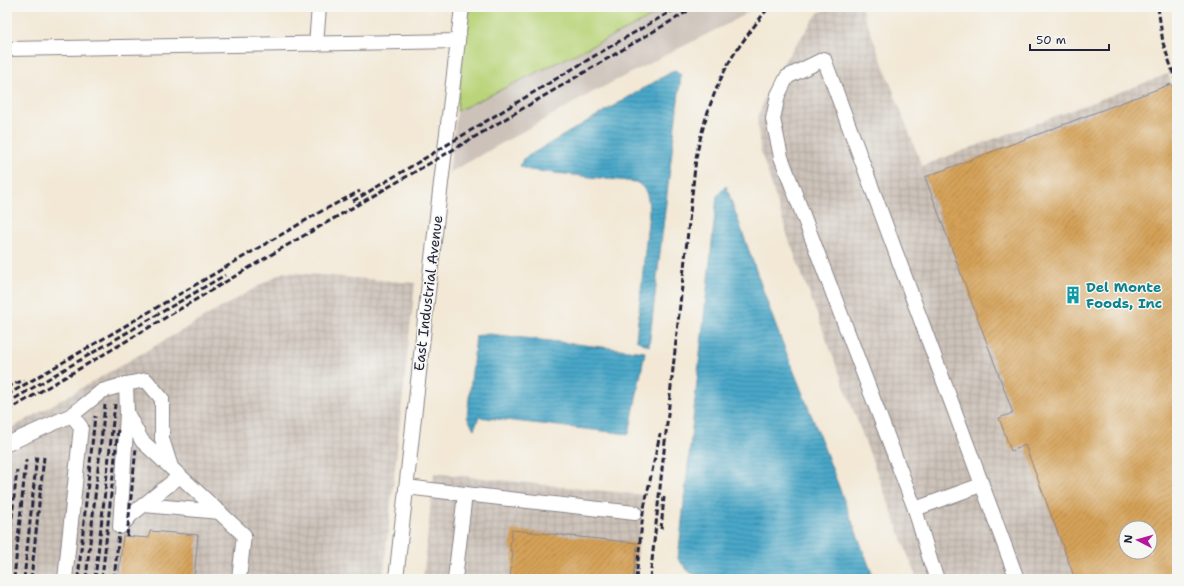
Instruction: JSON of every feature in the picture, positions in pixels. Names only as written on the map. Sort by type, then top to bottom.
[{"type":"street","points":[[316,44],[319,7]]},
{"type":"street","name":"East Industrial Avenue","points":[[396,579],[462,7]]},
{"type":"street","points":[[7,49],[458,41]]},
{"type":"street","points":[[937,579],[914,509],[781,157],[773,119],[778,95],[787,76],[824,59],[1017,579]]},
{"type":"street","points":[[7,444],[72,415],[102,391],[146,380],[162,399],[162,439],[175,471]]},
{"type":"street","points":[[126,384],[127,413],[120,527],[131,515],[144,505],[175,471]]},
{"type":"street","points":[[127,413],[142,441],[244,535],[239,579]]},
{"type":"street","points":[[65,579],[82,427],[72,415]]},
{"type":"street","points":[[914,509],[981,485]]},
{"type":"street","points":[[406,487],[635,513]]},
{"type":"street","points":[[455,579],[465,494]]},
{"type":"street","points":[[144,505],[220,512]]},
{"type":"shaded area","points":[[668,7],[756,7],[737,19],[595,91],[449,173],[457,111],[632,27]]},
{"type":"shaded area","points":[[832,7],[861,7],[922,166],[1168,74],[1177,97],[1177,579],[917,579],[789,240],[760,149],[757,118],[772,79],[818,13]]},
{"type":"shaded area","points":[[283,272],[415,283],[383,579],[7,579],[7,431]]},
{"type":"shaded area","points":[[434,473],[643,495],[635,579],[423,579]]},
{"type":"green space","points":[[478,7],[668,7],[632,27],[457,111],[467,13]]},
{"type":"water","points":[[675,70],[681,75],[649,346],[636,340],[649,212],[646,191],[636,182],[529,170],[520,166],[523,159]]},
{"type":"water","points":[[726,186],[775,324],[874,579],[755,579],[696,575],[689,572],[678,559],[717,196]]},
{"type":"water","points":[[489,334],[645,352],[629,434],[479,417],[474,429],[467,417],[476,336]]},
{"type":"building","name":"Del Monte Foods, Inc","points":[[1171,84],[1177,100],[1177,579],[1075,579],[1025,445],[1011,451],[999,418],[1013,413],[925,177]]},
{"type":"building","points":[[512,530],[637,543],[633,579],[510,579],[513,551],[510,551]]},
{"type":"building","points":[[150,531],[198,535],[194,579],[118,579],[123,536],[149,538]]},
{"type":"railway","points":[[353,201],[597,54],[679,7]]},
{"type":"railway","points":[[7,411],[695,7]]},
{"type":"railway","points":[[650,579],[696,158],[710,104],[721,78],[734,54],[769,7]]},
{"type":"railway","points":[[1158,7],[1163,43],[1177,84]]},
{"type":"railway","points":[[7,395],[320,212],[360,191]]},
{"type":"railway","points":[[7,403],[225,275]]},
{"type":"railway","points":[[7,387],[24,380]]},
{"type":"railway","points":[[95,579],[115,404]]},
{"type":"railway","points":[[86,579],[105,405]]},
{"type":"railway","points":[[78,579],[95,416]]},
{"type":"railway","points":[[102,579],[118,429]]},
{"type":"railway","points":[[636,579],[643,513],[660,434]]},
{"type":"railway","points":[[127,536],[136,448]]},
{"type":"railway","points":[[24,579],[37,455]]},
{"type":"railway","points":[[31,579],[44,457]]},
{"type":"railway","points":[[14,579],[26,460]]},
{"type":"railway","points":[[7,563],[17,470]]},
{"type":"railway","points":[[661,529],[664,497]]},
{"type":"railway","points":[[114,579],[119,533]]},
{"type":"place","name":"Del Monte Foods, Inc","points":[[1073,295]]}]
